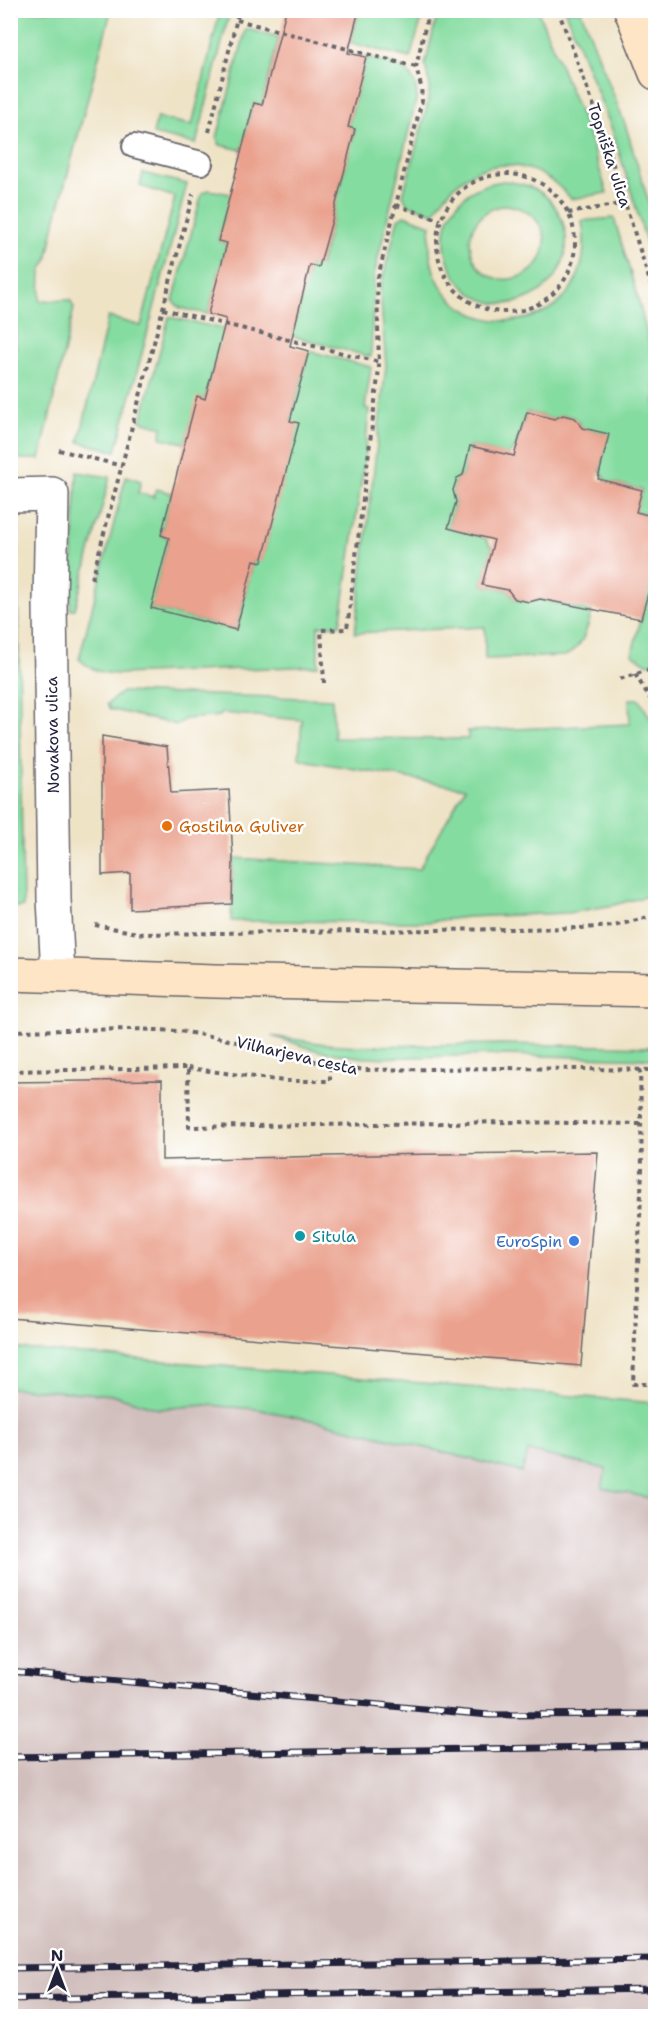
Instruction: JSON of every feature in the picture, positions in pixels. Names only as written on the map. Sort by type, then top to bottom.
[{"type":"main road","points":[[631,10],[656,73]]},
{"type":"main road","points":[[10,974],[215,981],[656,990]]},
{"type":"street","name":"Novakova ulica","points":[[10,495],[52,494],[50,603],[57,975]]},
{"type":"lane","points":[[134,146],[201,163]]},
{"type":"path","points":[[92,580],[239,10]]},
{"type":"path","points":[[324,683],[321,630],[347,629],[379,362],[377,281],[422,100],[416,67],[429,10]]},
{"type":"path","name":"Topniška ulica","points":[[558,10],[598,117],[656,301]]},
{"type":"path","points":[[237,20],[416,67]]},
{"type":"path","points":[[506,173],[524,176],[541,183],[555,193],[568,213],[573,224],[576,243],[574,260],[567,277],[556,292],[542,302],[525,309],[507,312],[489,310],[472,304],[446,278],[437,244],[440,220],[456,195],[471,183],[488,176],[506,173]]},
{"type":"path","points":[[568,213],[626,203]]},
{"type":"path","points":[[396,206],[440,220]]},
{"type":"path","points":[[163,309],[379,362]]},
{"type":"path","points":[[58,450],[122,466]]},
{"type":"path","points":[[620,679],[656,668]]},
{"type":"path","points":[[635,674],[656,708]]},
{"type":"path","points":[[85,923],[143,934],[614,926],[656,915]]},
{"type":"path","name":"Vilharjeva cesta","points":[[10,1031],[179,1030],[330,1065],[364,1070],[656,1070]]},
{"type":"path","points":[[10,1071],[188,1068],[284,1081],[330,1081],[330,1065]]},
{"type":"path","points":[[188,1068],[189,1127],[511,1122],[641,1124]]},
{"type":"path","points":[[640,1069],[642,1169],[633,1384],[656,1384]]},
{"type":"shaded area","points":[[11,1388],[114,1395],[134,1401],[179,1408],[206,1405],[256,1409],[322,1422],[521,1472],[527,1451],[606,1469],[602,1488],[655,1499],[655,2016],[11,2016]]},
{"type":"green space","points":[[10,11],[111,11],[56,218],[47,261],[41,270],[40,301],[70,300],[74,308],[40,459],[11,459],[11,443],[16,443],[16,300],[10,300]]},
{"type":"green space","points":[[220,11],[230,11],[196,144],[153,134],[157,118],[192,125]]},
{"type":"green space","points":[[359,11],[424,11],[410,58],[351,43]]},
{"type":"green space","points":[[438,11],[538,11],[588,133],[607,193],[571,199],[554,183],[536,172],[517,166],[498,166],[480,170],[463,179],[447,194],[434,213],[407,204],[403,195],[426,111],[430,86],[425,65]]},
{"type":"green space","points":[[565,11],[581,11],[626,127],[655,223],[655,271],[613,132]]},
{"type":"green space","points":[[246,29],[279,37],[262,105],[254,103],[242,150],[220,145],[217,138]]},
{"type":"green space","points":[[366,57],[393,64],[407,71],[412,77],[417,96],[374,275],[371,357],[292,336],[310,265],[320,266],[355,130],[348,127]]},
{"type":"green space","points":[[143,173],[187,184],[116,451],[79,442],[108,317],[141,326],[175,197],[140,186]]},
{"type":"green space","points":[[504,181],[520,184],[532,187],[544,195],[558,212],[565,232],[565,254],[556,276],[539,292],[528,298],[500,304],[476,296],[458,280],[447,258],[445,233],[453,210],[472,191]],"holes":[[[506,205],[524,210],[538,222],[545,237],[545,246],[540,260],[530,272],[519,277],[501,279],[487,274],[477,264],[471,251],[471,236],[476,222],[488,211]]]},
{"type":"green space","points":[[209,190],[231,194],[218,241],[227,243],[208,314],[180,308],[173,301],[202,193]]},
{"type":"green space","points":[[404,215],[431,225],[433,267],[450,297],[476,315],[508,321],[539,314],[565,295],[581,264],[582,221],[614,218],[638,298],[655,367],[655,517],[636,511],[642,490],[607,481],[600,470],[608,434],[583,428],[575,418],[563,415],[554,419],[527,412],[516,448],[507,455],[470,446],[463,475],[457,478],[453,490],[456,502],[448,527],[485,538],[492,548],[482,585],[508,590],[515,599],[529,602],[540,599],[592,612],[580,643],[565,656],[485,659],[485,627],[355,633],[386,366],[380,289],[398,219]]},
{"type":"green space","points":[[169,317],[224,329],[205,399],[198,397],[185,443],[161,438],[162,427],[141,421]]},
{"type":"green space","points":[[309,351],[371,367],[365,408],[369,409],[364,463],[340,625],[318,626],[318,666],[121,674],[98,671],[84,663],[79,659],[126,476],[141,481],[138,493],[154,497],[156,489],[172,493],[161,535],[169,538],[151,608],[236,630],[254,560],[262,561],[298,424],[290,421]]},
{"type":"green space","points":[[77,472],[110,477],[75,609],[70,609]]},
{"type":"green space","points":[[10,525],[17,525],[23,907],[11,907]]},
{"type":"green space","points":[[655,564],[655,662],[648,664],[632,654]]},
{"type":"green space","points":[[122,692],[332,699],[334,738],[468,739],[468,731],[630,724],[629,699],[639,699],[655,726],[655,894],[614,905],[568,913],[467,917],[428,922],[231,921],[233,858],[419,869],[465,788],[299,758],[302,720],[222,713],[220,716],[185,719],[177,725],[110,709],[107,704]]},
{"type":"green space","points":[[271,1036],[325,1044],[359,1046],[503,1044],[655,1047],[655,1059],[504,1055],[365,1058],[319,1051]]},
{"type":"green space","points":[[11,1348],[655,1403],[655,1499],[602,1488],[606,1469],[528,1451],[522,1472],[322,1422],[256,1409],[206,1405],[159,1409],[114,1395],[11,1388]]},
{"type":"building","points":[[286,10],[359,10],[348,53],[366,57],[348,127],[355,129],[332,220],[319,267],[310,265],[290,346],[309,351],[290,421],[299,423],[262,562],[254,560],[236,630],[151,608],[169,538],[161,535],[197,396],[205,399],[226,319],[208,314],[227,243],[218,241],[254,103],[262,105]]},
{"type":"building","points":[[527,412],[554,419],[563,415],[575,418],[583,428],[609,434],[598,479],[642,490],[636,512],[656,517],[656,564],[641,619],[540,599],[529,602],[515,599],[508,590],[482,585],[494,540],[448,528],[456,502],[453,490],[457,478],[463,475],[470,446],[514,456]]},
{"type":"building","name":"Gostilna Guliver","points":[[102,736],[167,747],[171,793],[229,790],[233,858],[232,904],[130,909],[130,873],[102,875]]},
{"type":"building","name":"Situla","points":[[162,1080],[162,1160],[598,1152],[581,1366],[10,1318],[10,1082]]},
{"type":"railway","points":[[10,1671],[489,1715],[656,1714]]},
{"type":"railway","points":[[10,1757],[656,1746]]},
{"type":"railway","points":[[10,1968],[656,1959]]},
{"type":"railway","points":[[10,1999],[656,1989]]},
{"type":"place","name":"Gostilna Guliver","points":[[167,826]]},
{"type":"place","name":"Situla","points":[[300,1236]]},
{"type":"place","name":"EuroSpin","points":[[574,1241]]}]
